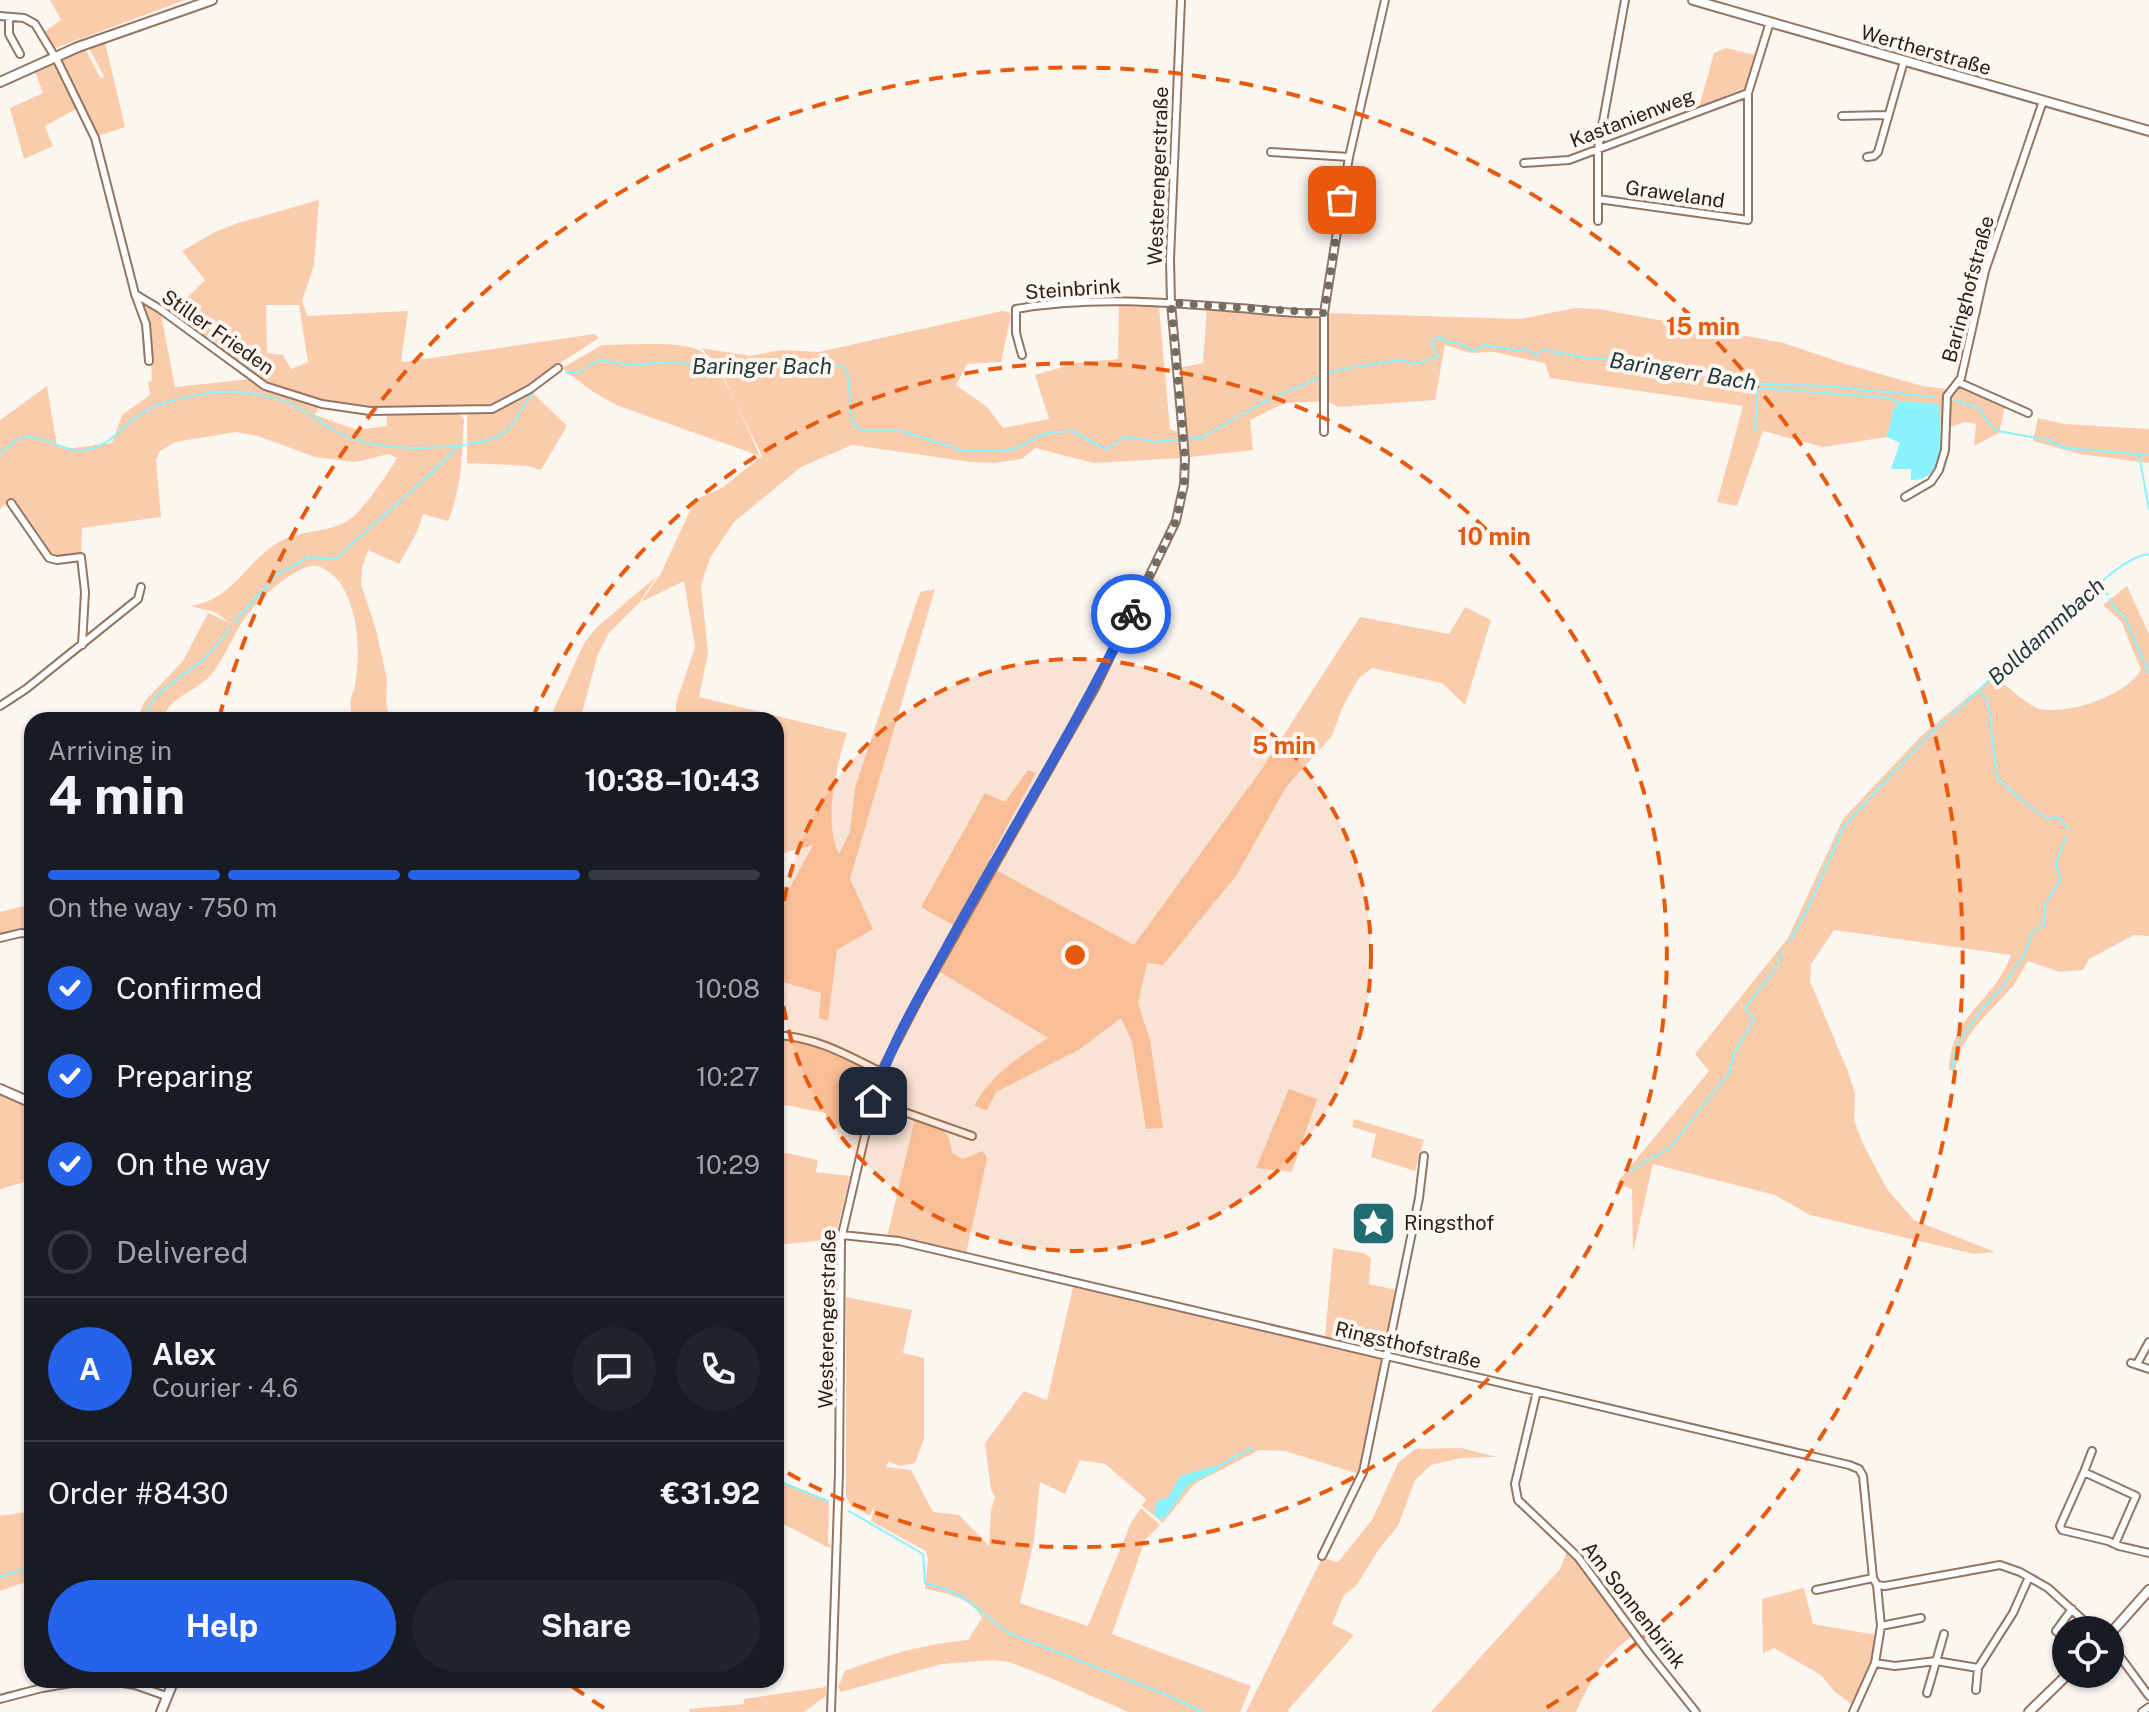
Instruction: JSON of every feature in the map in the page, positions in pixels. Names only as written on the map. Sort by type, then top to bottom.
[{"type":"main road","points":[[0,82],[139,24],[212,0]]},
{"type":"main road","name":"Wertherstraße","points":[[1693,0],[2149,131]]},
{"type":"main road","points":[[0,1089],[24,1100]]},
{"type":"main road","points":[[2124,1618],[2149,1590]]},
{"type":"main road","points":[[161,1712],[170,1688]]},
{"type":"main road","points":[[2029,1712],[2054,1688]]},
{"type":"street","name":"Westerengerstraße","points":[[831,1712],[839,1472],[842,1235],[881,1072],[957,927],[1095,688],[1176,521],[1184,484],[1171,303],[1171,213],[1181,0]]},
{"type":"street","points":[[1324,432],[1324,313],[1349,157],[1385,0]]},
{"type":"street","points":[[1598,221],[1598,149],[1625,0]]},
{"type":"street","points":[[0,16],[9,17],[9,34],[20,54]]},
{"type":"street","name":"Stiller Frieden","points":[[9,17],[33,22],[95,138],[135,294],[146,324],[149,361]]},
{"type":"street","points":[[1748,93],[1770,22]]},
{"type":"street","points":[[0,39],[9,34]]},
{"type":"street","points":[[1867,157],[1878,152],[1904,61]]},
{"type":"street","name":"Kastanienweg","points":[[1524,163],[1569,160],[1748,93]]},
{"type":"street","name":"Graweland","points":[[1598,199],[1748,220],[1748,93]]},
{"type":"street","name":"Baringhofstraße","points":[[1905,497],[1931,482],[1943,459],[1947,396],[1958,382],[1985,271],[2043,101]]},
{"type":"street","points":[[1842,116],[1887,115]]},
{"type":"street","points":[[1271,152],[1349,157]]},
{"type":"street","name":"Stiller Frieden","points":[[135,294],[265,386],[322,404],[370,411],[492,409],[530,389],[558,368]]},
{"type":"street","name":"Steinbrink","points":[[1022,355],[1016,333],[1016,309],[1037,305],[1117,301],[1324,313]]},
{"type":"street","points":[[1958,382],[2028,413]]},
{"type":"street","points":[[11,503],[49,558],[81,557],[85,592],[82,645]]},
{"type":"street","points":[[0,706],[26,689],[138,599],[141,587]]},
{"type":"street","points":[[0,938],[24,933]]},
{"type":"street","points":[[784,1036],[835,1048],[881,1072]]},
{"type":"street","points":[[873,1101],[972,1136]]},
{"type":"street","points":[[1322,1556],[1363,1472],[1418,1200],[1424,1156]]},
{"type":"street","name":"Ringsthofstraße","points":[[842,1235],[899,1241],[1856,1467],[1863,1476],[1873,1578],[1877,1585]]},
{"type":"street","points":[[2149,1342],[2134,1363],[2149,1369]]},
{"type":"street","name":"Am Sonnenbrink","points":[[1537,1391],[1515,1484],[1518,1500],[1578,1557],[1696,1712]]},
{"type":"street","points":[[2092,1451],[2060,1526],[2062,1530],[2149,1553]]},
{"type":"street","points":[[2084,1472],[2136,1496],[2115,1544]]},
{"type":"street","points":[[1853,1712],[1875,1663],[1881,1626],[1877,1585],[1885,1586],[1993,1564],[2008,1567],[2048,1588],[2079,1616]]},
{"type":"street","points":[[1976,1690],[1978,1668],[2013,1613],[2029,1577]]},
{"type":"street","points":[[1816,1590],[1873,1578]]},
{"type":"street","points":[[2067,1616],[2072,1609]]},
{"type":"street","points":[[1881,1626],[1921,1618]]},
{"type":"street","points":[[1927,1693],[1944,1634]]},
{"type":"street","points":[[1875,1663],[1895,1666],[1936,1661],[1978,1668]]},
{"type":"street","points":[[2124,1662],[2149,1696]]},
{"type":"street","points":[[0,1699],[42,1688]]},
{"type":"street","points":[[143,1688],[166,1696]]},
{"type":"street","points":[[2142,1712],[2149,1707]]},
{"type":"shaded area","points":[[50,0],[185,0],[53,49],[44,32],[61,20]]},
{"type":"shaded area","points":[[105,42],[125,127],[98,136],[59,61],[85,49],[101,79],[104,76],[89,48]]},
{"type":"shaded area","points":[[1726,48],[1759,56],[1747,87],[1699,107],[1714,53]]},
{"type":"shaded area","points":[[55,63],[78,108],[45,126],[53,146],[24,159],[10,108],[43,93],[35,71]]},
{"type":"shaded area","points":[[319,200],[314,265],[302,301],[307,316],[408,311],[401,361],[404,362],[594,334],[599,338],[554,367],[532,386],[495,407],[361,408],[319,402],[268,384],[188,328],[188,297],[205,280],[182,251],[238,223]],"holes":[[[266,305],[299,305],[308,362],[291,369],[283,355],[267,353]]]},
{"type":"shaded area","points":[[141,301],[161,314],[175,387],[251,379],[270,390],[319,406],[315,415],[357,430],[387,426],[386,412],[458,413],[464,419],[459,483],[448,521],[423,514],[399,564],[368,550],[362,568],[361,584],[376,629],[387,680],[389,712],[351,712],[358,655],[351,606],[341,584],[328,571],[311,566],[288,577],[257,603],[214,671],[201,684],[178,699],[166,712],[140,712],[144,702],[183,661],[208,613],[230,623],[215,612],[190,606],[218,596],[259,557],[283,540],[337,526],[353,517],[397,458],[389,454],[355,462],[315,457],[258,436],[236,432],[175,442],[160,451],[156,460],[161,517],[82,528],[81,556],[57,559],[50,555],[10,501],[0,509],[0,420],[47,386],[57,446],[65,449],[112,443],[122,415],[150,395],[148,382],[152,380]]},
{"type":"shaded area","points":[[1119,306],[1159,307],[1170,429],[1186,435],[1179,368],[1203,363],[1207,307],[1324,318],[1325,343],[1328,341],[1327,313],[1520,319],[1575,308],[1599,309],[1784,343],[1922,386],[1946,389],[1954,384],[2005,406],[1999,433],[1974,446],[1976,424],[1965,422],[1947,428],[1940,424],[1938,404],[1894,408],[1887,437],[1823,447],[1763,431],[1737,506],[1717,502],[1743,406],[1550,378],[1545,363],[1494,352],[1471,353],[1445,345],[1435,400],[1338,407],[1327,401],[1285,403],[1250,420],[1253,450],[1094,463],[1035,448],[1022,459],[995,463],[852,445],[801,467],[734,522],[710,558],[701,585],[708,653],[699,697],[761,712],[676,712],[676,703],[695,647],[684,581],[641,602],[661,573],[695,500],[722,488],[762,456],[720,369],[701,348],[750,356],[781,350],[819,352],[1002,311],[1009,312],[1011,316],[1001,362],[967,364],[956,385],[987,407],[1003,428],[1049,419],[1035,375],[1076,363],[1118,359]]},
{"type":"shaded area","points":[[602,345],[676,345],[697,349],[706,355],[725,380],[760,456],[616,405],[562,368]]},
{"type":"shaded area","points":[[531,391],[567,426],[541,470],[528,466],[467,463],[467,416],[472,412],[504,407]]},
{"type":"shaded area","points":[[2038,418],[2064,424],[2149,429],[2149,463],[2080,454],[2033,441]]},
{"type":"shaded area","points":[[657,576],[639,603],[609,633],[598,654],[582,712],[553,712],[584,643],[596,628]]},
{"type":"shaded area","points":[[2127,586],[2149,634],[2149,936],[2134,935],[2089,959],[2083,970],[2060,972],[2028,961],[2013,985],[1969,1036],[1955,1071],[1949,1070],[1957,1035],[1994,986],[2011,955],[1834,930],[1811,964],[1810,981],[1855,1094],[1854,1120],[1887,1189],[1914,1220],[1995,1252],[1974,1254],[1810,1215],[1775,1195],[1653,1164],[1633,1252],[1632,1189],[1616,1184],[1709,1071],[1695,1054],[1788,938],[1843,819],[1922,735],[1994,676],[2029,704],[2052,710],[2096,701],[2134,679],[2141,670],[2121,621],[2103,605]]},
{"type":"shaded area","points":[[935,589],[850,879],[873,929],[837,950],[828,1021],[819,1018],[821,993],[784,982],[784,898],[813,845],[784,853],[784,718],[847,733],[833,794],[832,826],[839,854],[850,832],[855,788],[920,592]]},
{"type":"shaded area","points":[[1465,607],[1491,620],[1465,705],[1442,683],[1372,668],[1359,678],[1342,708],[1332,736],[1286,787],[1236,876],[1163,965],[1147,963],[1138,1003],[1150,1040],[1163,1128],[1146,1129],[1132,1042],[1121,1018],[1080,1049],[996,1092],[987,1110],[974,1106],[997,1075],[1048,1038],[937,970],[960,929],[921,907],[985,793],[1005,802],[1028,770],[1036,773],[990,858],[994,869],[1134,945],[1259,773],[1360,617],[1449,634]]},
{"type":"shaded area","points":[[24,906],[24,930],[0,935],[0,912]]},
{"type":"shaded area","points":[[784,1038],[828,1049],[876,1072],[860,1133],[830,1124],[825,1113],[786,1105]]},
{"type":"shaded area","points":[[1289,1089],[1317,1099],[1292,1172],[1256,1168]]},
{"type":"shaded area","points":[[0,1092],[24,1102],[24,1182],[0,1189]]},
{"type":"shaded area","points":[[915,1118],[945,1132],[952,1153],[963,1159],[983,1151],[987,1158],[966,1254],[887,1237]]},
{"type":"shaded area","points":[[1354,1119],[1424,1140],[1415,1171],[1371,1157],[1376,1134],[1352,1127]]},
{"type":"shaded area","points":[[784,1153],[818,1160],[816,1172],[850,1176],[835,1239],[784,1244]]},
{"type":"shaded area","points":[[1333,1248],[1364,1253],[1371,1258],[1369,1284],[1397,1290],[1383,1351],[1325,1337]]},
{"type":"shaded area","points":[[1073,1287],[1383,1359],[1359,1474],[1285,1451],[1259,1450],[1194,1484],[1163,1523],[1142,1506],[1146,1499],[1105,1464],[1080,1460],[1065,1494],[1040,1482],[1034,1540],[1020,1603],[1088,1626],[1131,1523],[1141,1508],[1160,1525],[1145,1540],[1112,1634],[1251,1686],[1240,1712],[1128,1712],[1051,1678],[1009,1662],[993,1660],[942,1664],[841,1692],[838,1687],[845,1671],[905,1651],[968,1640],[982,1618],[965,1601],[925,1589],[926,1551],[871,1521],[875,1504],[870,1516],[851,1506],[846,1497],[846,1297],[912,1310],[903,1353],[924,1358],[924,1439],[915,1463],[901,1466],[888,1462],[886,1467],[911,1470],[933,1512],[959,1515],[989,1546],[995,1497],[991,1490],[985,1443],[1024,1391],[1047,1400]]},
{"type":"shaded area","points":[[1461,1448],[1497,1457],[1461,1458],[1431,1465],[1415,1480],[1398,1526],[1356,1586],[1344,1595],[1332,1624],[1354,1635],[1289,1712],[1246,1712],[1322,1558],[1338,1562],[1372,1520],[1398,1463],[1415,1449]]},
{"type":"shaded area","points":[[784,1483],[829,1501],[828,1543],[832,1547],[784,1524]]},
{"type":"shaded area","points":[[24,1512],[24,1583],[0,1591],[0,1516]]},
{"type":"shaded area","points":[[1568,1549],[1578,1558],[1634,1635],[1599,1669],[1576,1712],[1431,1712],[1560,1569]]},
{"type":"shaded area","points":[[1804,1588],[1813,1624],[1877,1635],[1870,1672],[1853,1705],[1835,1692],[1821,1675],[1774,1648],[1763,1653],[1762,1599]]},
{"type":"shaded area","points":[[826,1687],[826,1696],[804,1712],[690,1712],[689,1709],[744,1704],[744,1699]]},
{"type":"water","points":[[1901,401],[1939,404],[1940,451],[1932,472],[1923,478],[1911,480],[1911,469],[1891,469],[1900,443],[1887,437],[1894,408]]},
{"type":"water","points":[[1222,1464],[1216,1471],[1189,1484],[1165,1518],[1158,1519],[1154,1513],[1157,1501],[1168,1498],[1180,1476]]},
{"type":"waterway","name":"Baringerr Bach","points":[[566,373],[579,372],[599,360],[632,365],[671,362],[709,367],[784,364],[843,367],[848,376],[852,422],[861,431],[902,431],[964,451],[1014,449],[1047,433],[1072,431],[1106,449],[1126,437],[1155,442],[1203,437],[1260,404],[1337,370],[1399,360],[1414,364],[1437,357],[1432,341],[1440,336],[1446,342],[1458,343],[1474,351],[1485,345],[1520,351],[1524,348],[1537,356],[1542,350],[1588,358],[1618,359],[1667,370],[1686,370],[1763,384],[1827,386],[1935,397]]},
{"type":"waterway","name":"Baringerr Bach","points":[[1755,431],[1757,391],[1762,388],[1889,398],[1900,403]]},
{"type":"waterway","name":"Baringer Bach","points":[[468,444],[495,438],[510,428],[534,391]]},
{"type":"waterway","name":"Baringer Bach","points":[[0,454],[16,440],[27,437],[73,449],[95,448],[157,406],[202,394],[229,392],[256,394],[283,401],[333,430],[364,442],[415,448],[465,445]]},
{"type":"waterway","points":[[1955,400],[1979,408],[1988,423],[1998,431],[2048,440],[2066,448],[2149,455]]},
{"type":"waterway","points":[[234,623],[276,575],[309,557],[337,559],[458,446]]},
{"type":"waterway","name":"Bolldammbach","points":[[2139,455],[2149,509]]},
{"type":"waterway","name":"Bolldammbach","points":[[1950,717],[2077,600],[2121,566],[2148,554]]},
{"type":"waterway","points":[[2098,585],[2108,595]]},
{"type":"waterway","points":[[2110,599],[2124,616],[2149,673]]},
{"type":"waterway","points":[[146,712],[160,693],[205,658],[230,629]]},
{"type":"waterway","points":[[1980,692],[1988,702],[1997,778],[2048,819],[2054,817],[2062,820],[2068,830]]},
{"type":"waterway","name":"Bolldammbach","points":[[1790,941],[1844,826],[1945,721]]},
{"type":"waterway","points":[[1952,1069],[1957,1044],[2001,989],[2025,953],[2031,934],[2044,924],[2045,905],[2060,880],[2056,862],[2066,837]]},
{"type":"waterway","name":"Bolldammbach","points":[[1629,1171],[1670,1148],[1729,1073],[1734,1053],[1754,1020],[1745,1008],[1778,965],[1781,952]]},
{"type":"waterway","points":[[1222,1464],[1252,1448]]},
{"type":"waterway","points":[[784,1483],[828,1501]]},
{"type":"waterway","points":[[849,1511],[923,1554],[925,1583],[966,1599],[1008,1633],[1203,1712]]},
{"type":"waterway","points":[[0,1577],[24,1568]]},
{"type":"way so far","points":[[1131,614],[1176,521],[1184,484],[1185,458],[1171,303],[1324,313],[1342,200]]},
{"type":"place","name":"Ringsthof","points":[[1373,1223]]},
{"type":"route","points":[[873,1101],[881,1072],[921,995],[1095,688],[1131,614]]}]
